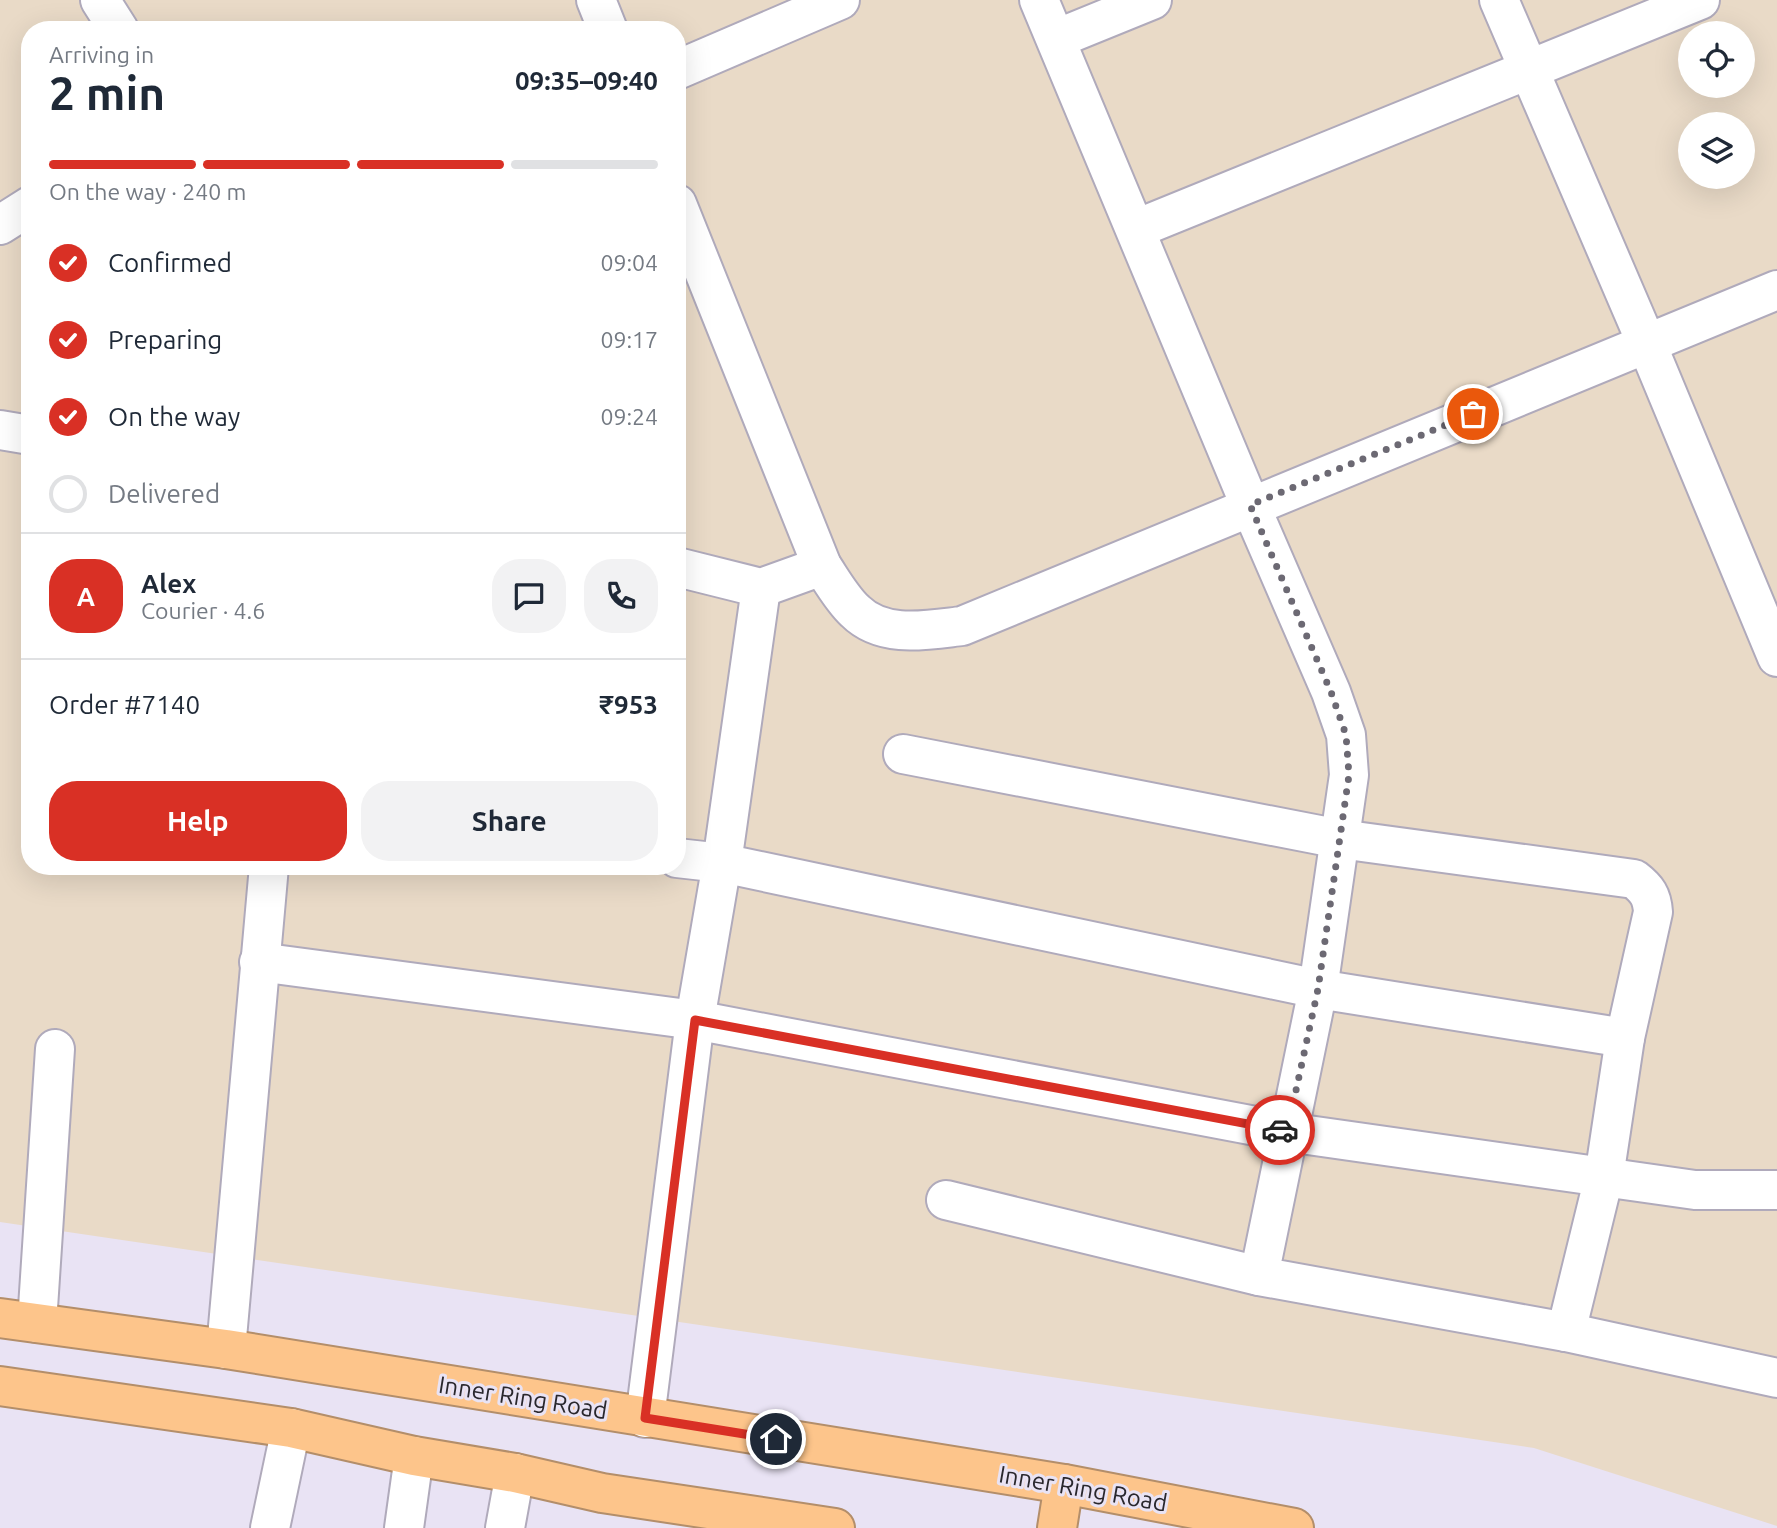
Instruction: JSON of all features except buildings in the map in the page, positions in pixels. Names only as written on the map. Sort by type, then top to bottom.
[{"type":"highway","name":"Inner Ring Road","points":[[18,1320],[226,1349],[1064,1484],[1294,1528]]},
{"type":"highway","points":[[0,1386],[291,1428],[414,1456],[515,1473],[733,1520],[835,1528]]},
{"type":"highway","points":[[1057,1528],[1064,1484]]},
{"type":"street","points":[[100,0],[113,21]]},
{"type":"street","points":[[596,0],[604,21]]},
{"type":"street","points":[[686,66],[840,0]]},
{"type":"street","points":[[1039,0],[1326,680],[1346,735],[1349,775],[1318,989],[1259,1276]]},
{"type":"street","points":[[1056,39],[1152,0]]},
{"type":"street","points":[[1499,0],[1646,342],[1777,657]]},
{"type":"street","points":[[1136,229],[1700,0]]},
{"type":"street","points":[[0,225],[21,212]]},
{"type":"street","points":[[686,226],[822,566],[856,613],[880,627],[911,632],[962,626],[1777,290]]},
{"type":"street","points":[[0,430],[21,434]]},
{"type":"street","points":[[686,568],[761,588],[822,566]]},
{"type":"street","points":[[645,1418],[695,1020],[722,863],[761,588]]},
{"type":"street","points":[[903,754],[1340,839],[1633,879],[1644,887],[1652,898],[1653,912],[1625,1038],[1604,1177],[1566,1332]]},
{"type":"street","points":[[686,859],[722,863],[1318,989],[1625,1038]]},
{"type":"street","points":[[226,1349],[268,875]]},
{"type":"street","points":[[259,962],[695,1020],[1287,1132],[1695,1190],[1777,1190]]},
{"type":"street","points":[[18,1320],[55,1049]]},
{"type":"street","points":[[946,1200],[1259,1276],[1566,1332],[1777,1378]]},
{"type":"street","points":[[270,1528],[291,1428]]},
{"type":"street","points":[[404,1528],[414,1456]]},
{"type":"street","points":[[505,1528],[515,1473]]},
{"type":"shaded area","points":[[0,0],[1777,0],[1777,1526],[1534,1448],[0,1222]]},
{"type":"way so far","points":[[1280,1130],[1287,1132],[1318,989],[1349,775],[1346,735],[1331,692],[1250,505],[1473,414]]},
{"type":"route","points":[[776,1439],[645,1418],[695,1020],[1280,1130]]}]
